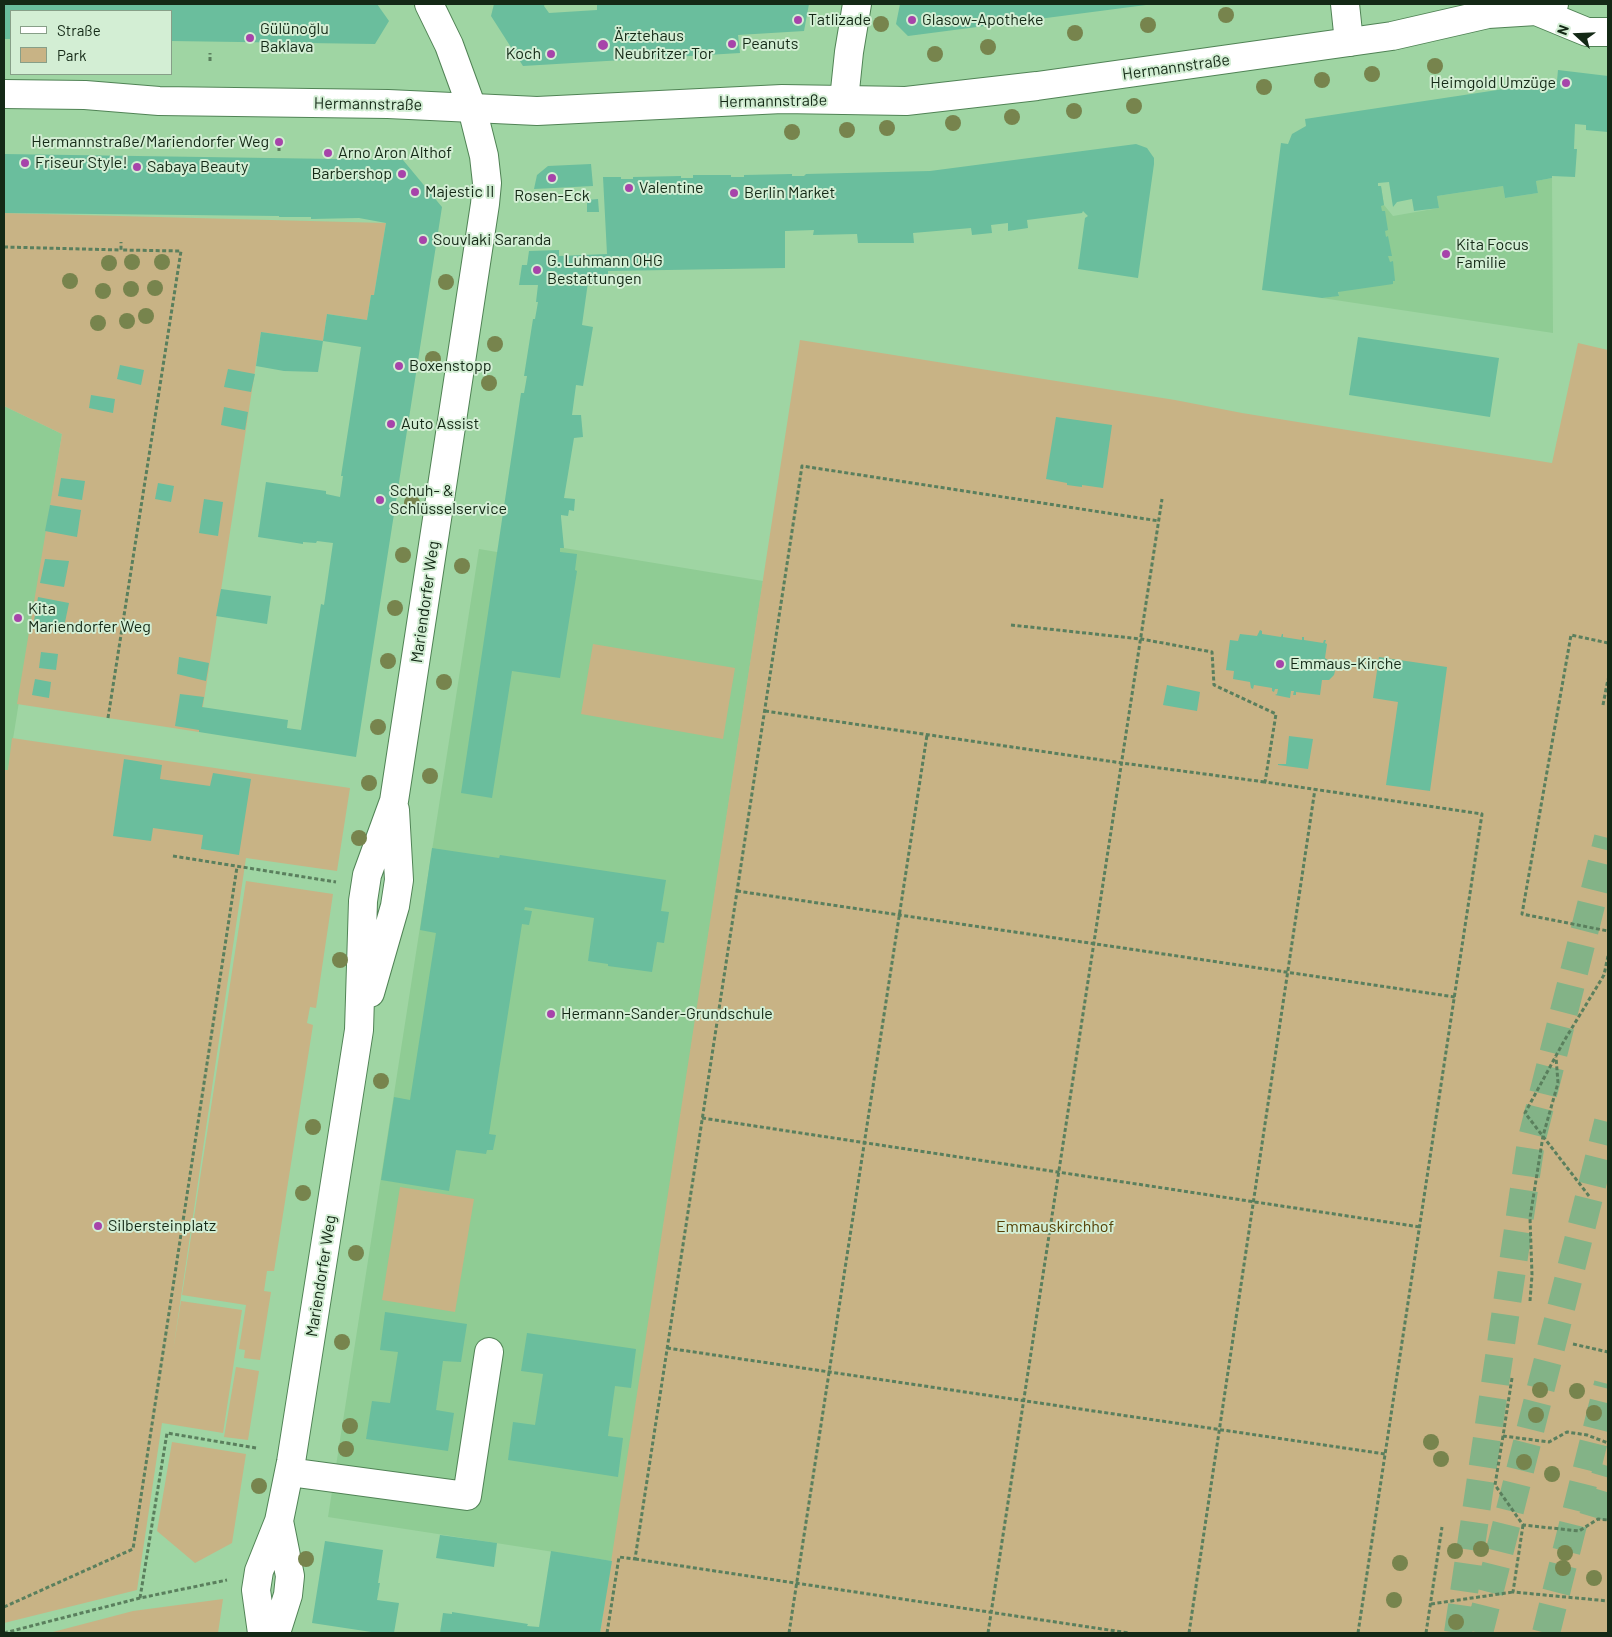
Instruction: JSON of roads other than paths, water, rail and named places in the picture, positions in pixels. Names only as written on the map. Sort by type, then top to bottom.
[{"type":"street","name":"Mariendorfer Weg","points":[[262,1633],[256,1590],[259,1571],[279,1521],[289,1472],[359,1030],[395,906],[400,880],[394,801],[485,204],[487,183],[484,156],[472,108],[449,45],[429,4]]},
{"type":"street","points":[[844,100],[857,4]]},
{"type":"street","points":[[1345,4],[1349,42]]},
{"type":"street","name":"Hermannstraße","points":[[4,94],[85,95],[159,101],[388,104],[565,111],[782,99],[906,101],[985,93],[1392,36],[1488,14],[1545,7]]},
{"type":"street","points":[[1545,7],[1587,32],[1608,32]]},
{"type":"street","points":[[289,1472],[467,1496],[489,1352]]},
{"type":"street","name":"Mariendorfer Weg","points":[[276,1633],[288,1595],[290,1576],[279,1521]]},
{"type":"tunnel","points":[[1458,1633],[1531,1142],[1608,838]]},
{"type":"tunnel","points":[[1479,1633],[1608,1122]]},
{"type":"tunnel","points":[[1546,1633],[1608,1384]]},
{"type":"tunnel","points":[[1593,1517],[1608,1466]]},
{"type":"place","name":"Tatlizade","points":[[798,20]]},
{"type":"place","name":"Glasow-Apotheke","points":[[912,20]]},
{"type":"place","name":"Gülünoğlu Baklava","points":[[250,38]]},
{"type":"place","name":"Peanuts","points":[[732,44]]},
{"type":"place","name":"Ärztehaus Neubritzer Tor","points":[[603,45]]},
{"type":"place","name":"Koch","points":[[551,54]]},
{"type":"place","name":"Heimgold Umzüge","points":[[1566,83]]},
{"type":"place","name":"Hermannstraße/Mariendorfer Weg","points":[[279,142]]},
{"type":"place","name":"Arno Aron Althof","points":[[328,153]]},
{"type":"place","name":"Friseur Style!","points":[[25,163]]},
{"type":"place","name":"Sabaya Beauty","points":[[137,167]]},
{"type":"place","name":"Barbershop","points":[[402,174]]},
{"type":"place","name":"Rosen-Eck","points":[[552,178]]},
{"type":"place","name":"Valentine","points":[[629,188]]},
{"type":"place","name":"Majestic II","points":[[415,192]]},
{"type":"place","name":"Berlin Market","points":[[734,193]]},
{"type":"place","name":"Souvlaki Saranda","points":[[423,240]]},
{"type":"place","name":"Kita Focus Familie","points":[[1446,254]]},
{"type":"place","name":"G. Luhmann OHG Bestattungen","points":[[537,270]]},
{"type":"place","name":"Boxenstopp","points":[[399,366]]},
{"type":"place","name":"Auto Assist","points":[[391,424]]},
{"type":"place","name":"Schuh- & Schlüsselservice","points":[[380,500]]},
{"type":"place","name":"Kita Mariendorfer Weg","points":[[18,618]]},
{"type":"place","name":"Emmaus-Kirche","points":[[1280,664]]},
{"type":"place","name":"Hermann-Sander-Grundschule","points":[[551,1014]]},
{"type":"place","name":"Silbersteinplatz","points":[[98,1226]]},
{"type":"park label","name":"Emmauskirchhof","points":[[1055,1227]]}]
